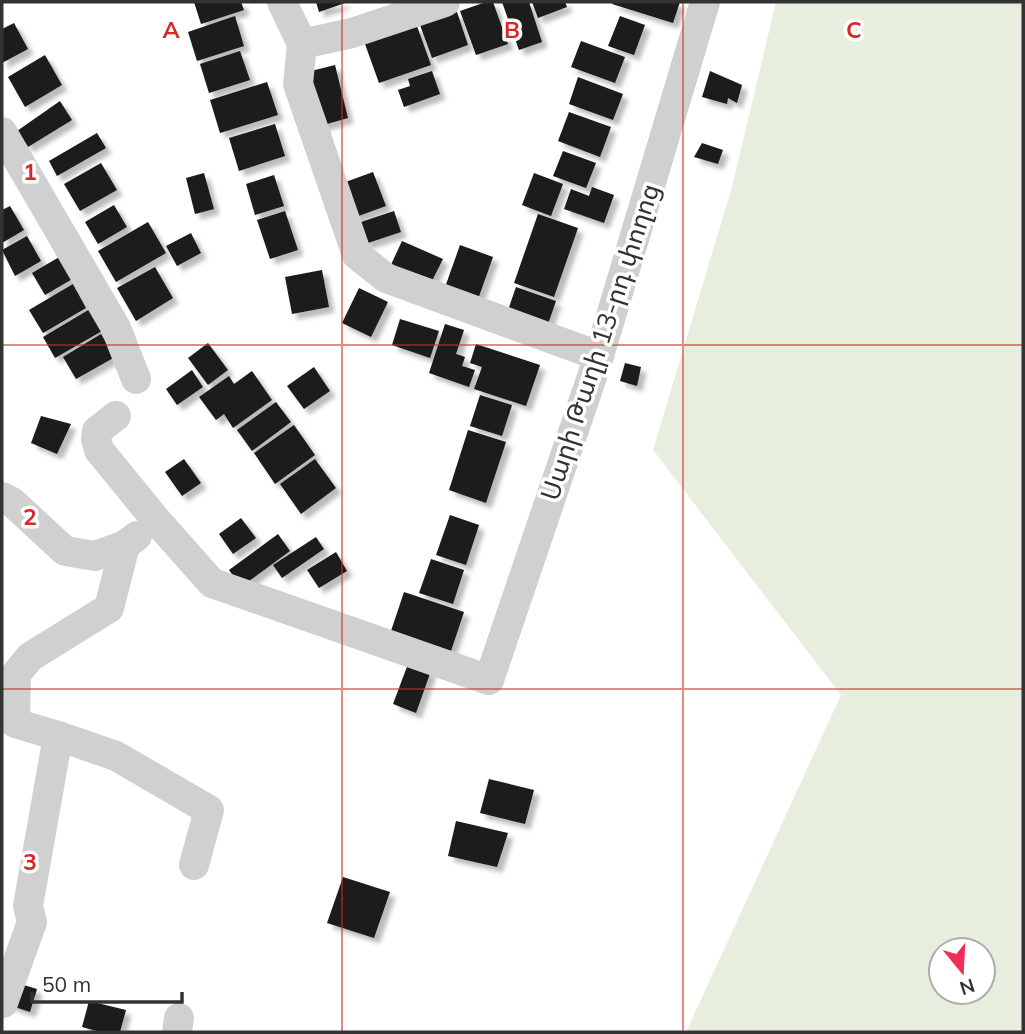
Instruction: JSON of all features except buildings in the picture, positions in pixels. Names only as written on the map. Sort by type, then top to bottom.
[{"type":"street","points":[[282,2],[302,44],[298,84],[358,256],[386,278],[599,356]]},
{"type":"street","points":[[302,44],[352,33],[444,2]]},
{"type":"street","name":"Սարի Թաղի 13-րդ փողոց","points":[[156,520],[212,583],[489,680],[599,356],[705,2]]},
{"type":"street","points":[[2,132],[116,328],[136,379]]},
{"type":"street","points":[[2,497],[12,502],[65,551],[95,556],[125,545],[156,520],[98,447],[97,431],[116,416]]},
{"type":"street","points":[[125,545],[109,608],[30,657],[16,674],[15,723],[116,757],[209,810],[194,865]]},
{"type":"street","points":[[3,1003],[32,922],[28,906],[58,736]]},
{"type":"green space","points":[[776,2],[1023,2],[1023,1032],[686,1032],[841,695],[653,450],[732,187]]}]
